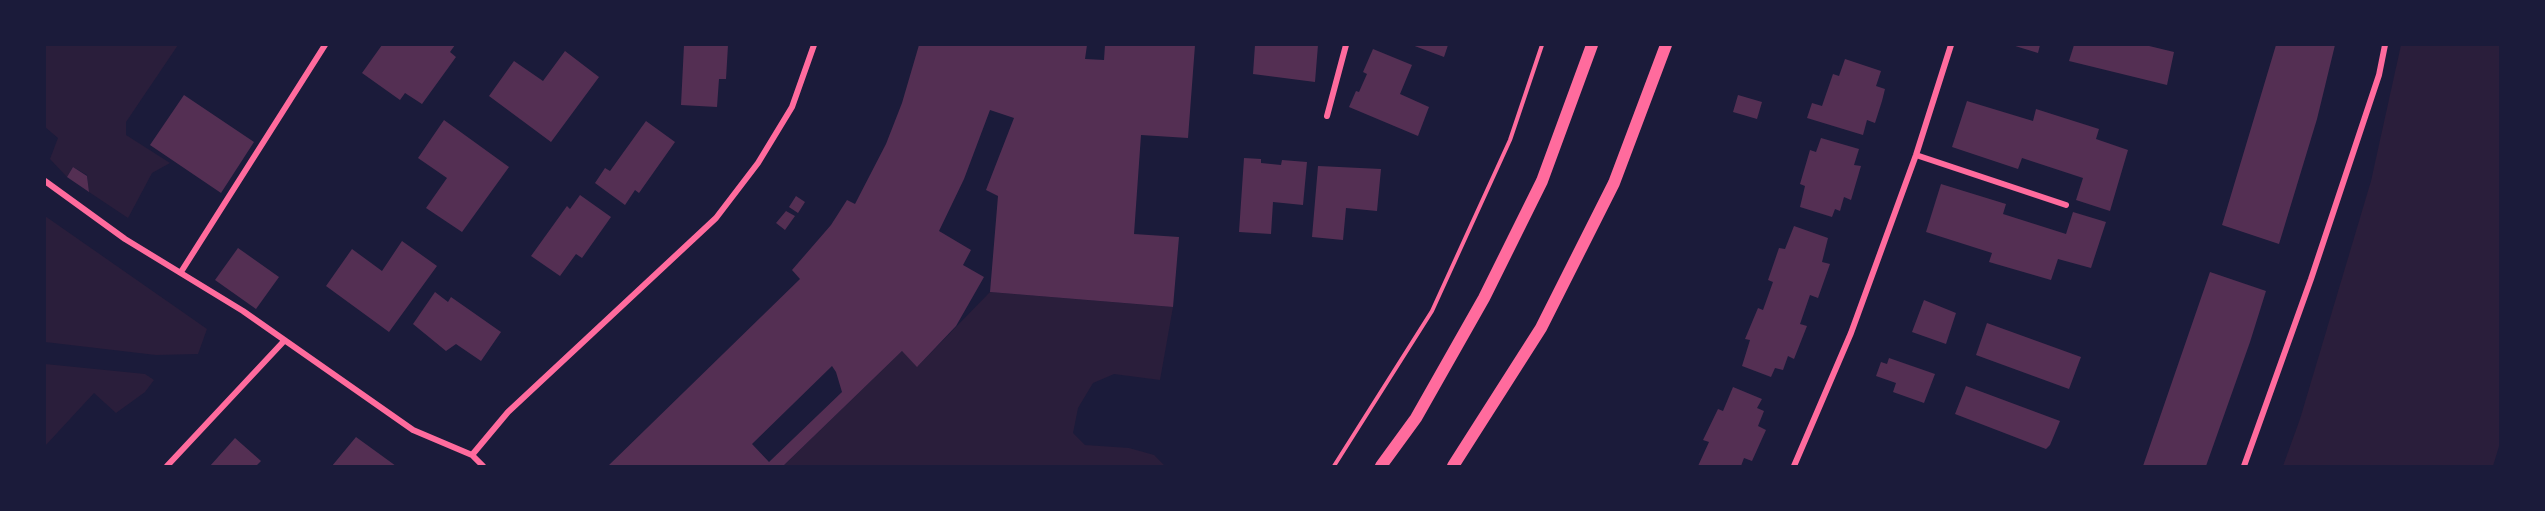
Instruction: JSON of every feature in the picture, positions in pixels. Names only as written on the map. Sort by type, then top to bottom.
[{"type":"main road","points":[[1381,466],[1416,418],[1500,266],[1542,181],[1592,45]]},
{"type":"main road","points":[[1453,466],[1541,328],[1614,183],[1666,45]]},
{"type":"street","points":[[181,272],[325,45]]},
{"type":"street","points":[[472,455],[508,412],[716,218],[758,163],[792,107],[814,45]]},
{"type":"street","points":[[1328,116],[1346,45]]},
{"type":"street","points":[[1794,466],[1851,333],[1916,155],[1952,45]]},
{"type":"street","points":[[2244,466],[2315,267],[2379,75],[2385,45]]},
{"type":"street","points":[[1916,155],[2066,205]]},
{"type":"street","points":[[45,181],[125,238],[243,311],[413,430],[472,455],[483,466]]},
{"type":"street","points":[[166,466],[284,340]]},
{"type":"path","points":[[1334,466],[1432,311],[1510,140],[1542,45]]},
{"type":"shaded area","points":[[45,45],[178,45],[126,122],[126,135],[170,163],[152,173],[128,218],[89,192],[87,175],[73,167],[67,177],[50,159],[58,138],[45,127]]},
{"type":"shaded area","points":[[2401,45],[2500,45],[2500,443],[2493,466],[2283,466],[2300,419],[2371,181]]},
{"type":"shaded area","points":[[45,216],[207,329],[198,354],[156,355],[45,342]]},
{"type":"shaded area","points":[[990,292],[1173,307],[1160,380],[1114,374],[1093,383],[1078,408],[1073,433],[1085,445],[1129,448],[1154,455],[1165,466],[783,466],[902,351],[918,366]]},
{"type":"shaded area","points":[[45,364],[145,374],[154,380],[145,392],[116,413],[94,393],[45,446]]},
{"type":"building","points":[[382,45],[455,45],[450,52],[456,57],[422,104],[405,93],[400,100],[362,73]]},
{"type":"building","points":[[684,45],[728,45],[726,79],[719,79],[717,107],[681,105]]},
{"type":"building","points":[[919,45],[1087,45],[1085,59],[1104,60],[1105,45],[1195,45],[1188,138],[1141,135],[1134,234],[1179,237],[1173,307],[990,292],[998,196],[986,190],[1014,118],[990,110],[964,179],[939,231],[971,250],[963,265],[984,277],[956,326],[917,367],[902,351],[783,466],[608,466],[800,279],[792,270],[831,225],[847,200],[855,204],[886,144],[902,103]],"holes":[[[832,366],[842,392],[769,462],[752,444]]]},
{"type":"building","points":[[1255,45],[1318,45],[1315,82],[1253,74]]},
{"type":"building","points":[[1412,45],[1448,45],[1444,57]]},
{"type":"building","points":[[2012,45],[2040,45],[2038,53]]},
{"type":"building","points":[[2074,45],[2145,45],[2174,52],[2167,85],[2069,61]]},
{"type":"building","points":[[2276,45],[2335,45],[2317,119],[2279,244],[2222,225]]},
{"type":"building","points":[[1373,49],[1412,65],[1400,94],[1429,107],[1418,136],[1349,107],[1367,74],[1363,72]]},
{"type":"building","points":[[565,51],[599,77],[551,142],[489,96],[514,61],[543,81]]},
{"type":"building","points":[[1845,59],[1881,71],[1876,86],[1885,89],[1882,101],[1875,123],[1867,120],[1863,135],[1807,118],[1812,103],[1822,106],[1833,74],[1839,76]]},
{"type":"building","points":[[184,95],[254,142],[221,193],[150,145]]},
{"type":"building","points":[[1738,95],[1762,102],[1757,119],[1733,112]]},
{"type":"building","points":[[1967,101],[2033,121],[2036,109],[2099,129],[2096,139],[2128,150],[2110,211],[2076,200],[2083,178],[2022,158],[2018,169],[1952,147]]},
{"type":"building","points":[[444,120],[509,167],[462,232],[426,208],[447,178],[418,158]]},
{"type":"building","points":[[646,121],[675,142],[639,193],[635,190],[625,205],[595,183],[605,168],[610,171]]},
{"type":"building","points":[[1821,138],[1859,149],[1854,165],[1861,166],[1851,200],[1844,197],[1840,211],[1835,209],[1832,217],[1800,207],[1805,186],[1800,184],[1810,150],[1816,152]]},
{"type":"building","points":[[1244,158],[1261,159],[1261,163],[1281,165],[1282,160],[1307,162],[1303,205],[1273,202],[1271,234],[1239,232]]},
{"type":"building","points":[[1318,166],[1381,169],[1377,211],[1346,208],[1343,240],[1312,237]]},
{"type":"building","points":[[73,167],[87,176],[89,192],[67,177]]},
{"type":"building","points":[[1941,184],[2006,204],[2003,214],[2066,234],[2073,212],[2106,222],[2091,268],[2058,259],[2051,280],[1989,262],[1992,253],[1926,232]]},
{"type":"building","points":[[580,195],[611,217],[582,258],[576,254],[560,276],[531,256],[567,206],[570,209]]},
{"type":"building","points":[[796,196],[805,202],[798,213],[789,207]]},
{"type":"building","points":[[786,211],[795,216],[785,230],[776,223]]},
{"type":"building","points":[[1794,226],[1828,238],[1822,262],[1830,264],[1818,298],[1810,295],[1800,324],[1807,326],[1794,359],[1788,356],[1783,370],[1775,368],[1771,377],[1742,366],[1750,340],[1745,339],[1758,308],[1763,310],[1773,282],[1768,280],[1779,248],[1785,249]]},
{"type":"building","points":[[402,241],[437,266],[389,332],[326,286],[352,249],[382,271]]},
{"type":"building","points":[[238,248],[279,277],[256,309],[215,280]]},
{"type":"building","points":[[2210,272],[2266,291],[2250,342],[2206,466],[2143,466]]},
{"type":"building","points":[[435,292],[448,302],[451,297],[501,332],[481,361],[456,344],[446,351],[413,324]]},
{"type":"building","points":[[1924,300],[1956,313],[1946,344],[1912,332]]},
{"type":"building","points":[[1987,323],[2081,357],[2069,389],[1976,355]]},
{"type":"building","points":[[1889,358],[1935,374],[1924,403],[1893,392],[1896,383],[1876,376],[1881,362],[1887,364]]},
{"type":"building","points":[[1966,386],[2060,421],[2050,445],[2046,449],[1955,414]]},
{"type":"building","points":[[1733,387],[1762,399],[1757,408],[1764,411],[1758,426],[1766,430],[1752,461],[1744,458],[1741,466],[1698,466],[1709,442],[1703,440],[1718,409],[1723,411]]},
{"type":"building","points":[[356,437],[396,466],[332,466]]},
{"type":"building","points":[[235,438],[261,461],[256,466],[210,466]]}]
